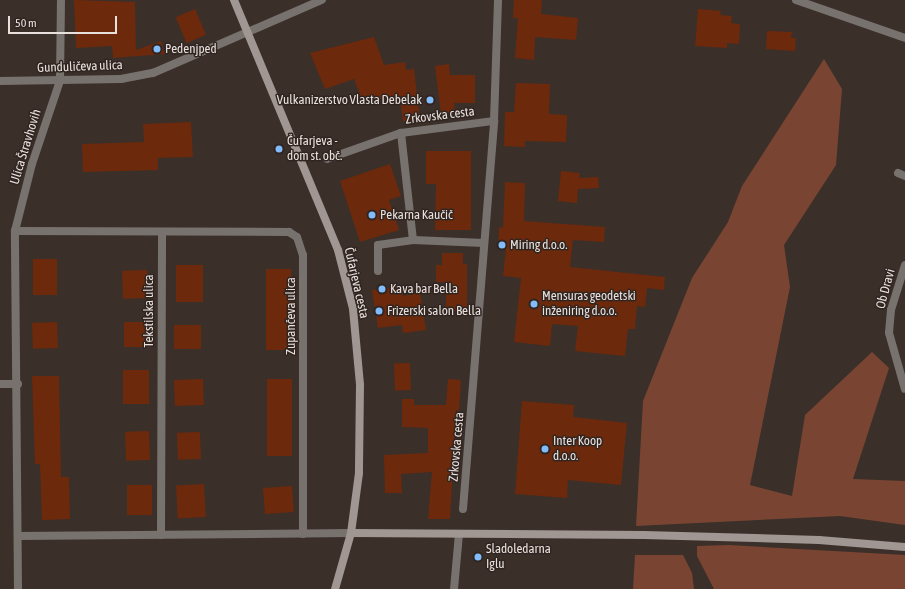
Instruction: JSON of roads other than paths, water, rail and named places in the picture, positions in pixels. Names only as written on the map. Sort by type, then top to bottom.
[{"type":"street","name":"Ulica Štravhovih","points":[[18,589],[18,384],[15,231],[32,164],[60,81],[61,0]]},
{"type":"street","name":"Čufarjeva cesta","points":[[234,0],[338,250],[353,309],[361,429],[351,533],[335,589]]},
{"type":"street","points":[[248,34],[322,0]]},
{"type":"street","name":"Zrkovska cesta","points":[[463,508],[494,121],[498,0]]},
{"type":"street","points":[[796,0],[905,38]]},
{"type":"street","name":"Gunduličeva ulica","points":[[0,81],[122,79],[153,73],[248,34]]},
{"type":"street","name":"Zrkovska cesta","points":[[413,240],[401,132],[494,121]]},
{"type":"street","points":[[327,159],[401,132]]},
{"type":"street","points":[[15,231],[162,233]]},
{"type":"street","name":"Zupančeva ulica","points":[[162,233],[290,232],[302,246],[303,534]]},
{"type":"street","name":"Tekstilska ulica","points":[[161,535],[162,233]]},
{"type":"street","points":[[378,271],[378,244],[413,240],[484,243]]},
{"type":"street","name":"Ob Dravi","points":[[905,265],[890,310],[889,333],[905,389]]},
{"type":"street","points":[[0,384],[18,384]]},
{"type":"street","points":[[18,536],[351,533],[644,535],[730,537],[905,547]]},
{"type":"street","points":[[454,589],[459,534]]},
{"type":"place","name":"Pedenjped","points":[[157,49]]},
{"type":"place","name":"Vulkanizerstvo Vlasta Debelak","points":[[430,100]]},
{"type":"place","name":"Čufarjeva - dom st. obč.","points":[[279,149]]},
{"type":"place","name":"Pekarna Kaučič","points":[[372,215]]},
{"type":"place","name":"Miring d.o.o.","points":[[502,245]]},
{"type":"place","name":"Kava bar Bella","points":[[382,289]]},
{"type":"place","name":"Mensuras geodetski inženiring d.o.o.","points":[[534,304]]},
{"type":"place","name":"Frizerski salon Bella","points":[[379,311]]},
{"type":"place","name":"Inter Koop d.o.o.","points":[[545,449]]},
{"type":"place","name":"Sladoledarna Iglu","points":[[478,557]]}]
